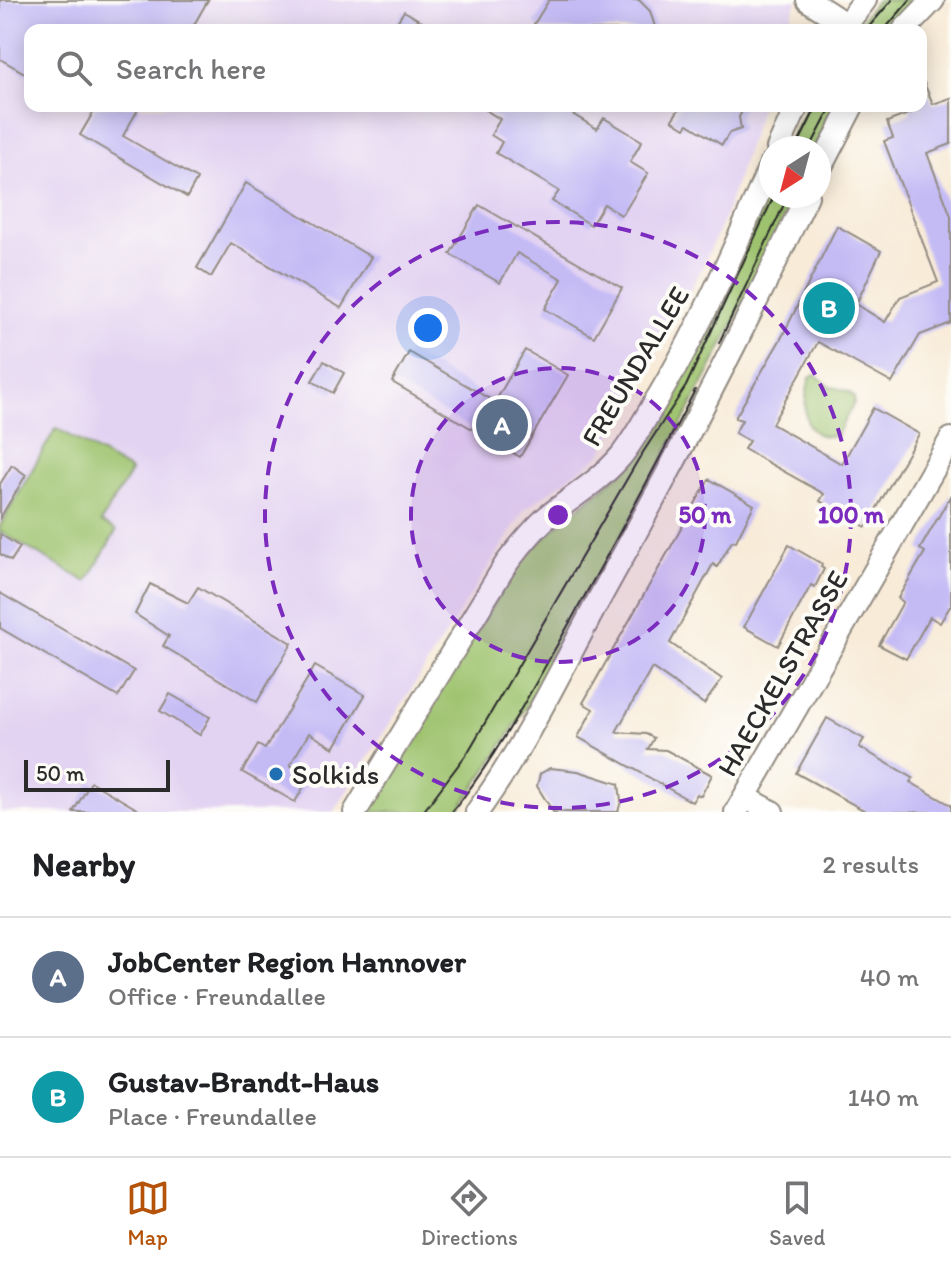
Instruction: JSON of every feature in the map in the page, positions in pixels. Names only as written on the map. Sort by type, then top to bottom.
[{"type":"street","points":[[808,0],[840,24]]},
{"type":"street","points":[[846,24],[865,0]]},
{"type":"street","points":[[910,24],[933,0]]},
{"type":"street","points":[[783,136],[794,112]]},
{"type":"street","points":[[831,147],[849,112]]},
{"type":"street","name":"FREUNDALLEE","points":[[355,812],[506,564],[548,516],[600,478],[640,428],[724,274],[759,192]]},
{"type":"street","points":[[477,812],[534,719],[686,441],[801,208]]},
{"type":"street","name":"HAECKELSTRASSE","points":[[740,804],[951,439]]},
{"type":"street","points":[[740,804],[772,812]]},
{"type":"shaded area","points":[[0,0],[797,0],[789,24],[24,24],[24,112],[759,112],[725,216],[702,268],[600,455],[525,509],[334,812],[0,812]]},
{"type":"green space","points":[[877,0],[920,0],[897,24],[858,24]]},
{"type":"green space","points":[[803,112],[834,112],[821,136],[792,136]]},
{"type":"green space","points":[[759,207],[787,208],[689,411],[583,607],[502,746],[457,812],[363,812],[519,563],[553,529],[624,470],[640,446]]},
{"type":"green space","points":[[815,374],[828,385],[849,392],[854,397],[854,403],[836,436],[823,436],[815,432],[806,417],[810,377]]},
{"type":"green space","points":[[56,428],[131,471],[101,522],[116,531],[87,582],[0,532],[0,526]]},
{"type":"building","points":[[0,0],[208,0],[194,24],[24,24],[24,73],[0,59]]},
{"type":"building","points":[[549,0],[639,0],[650,11],[654,24],[534,24]]},
{"type":"building","points":[[404,11],[426,24],[396,24]]},
{"type":"building","points":[[927,90],[933,104],[951,98],[951,144],[927,153],[951,216],[951,323],[920,335],[892,383],[818,342],[772,424],[842,464],[873,408],[919,434],[866,527],[820,501],[824,494],[744,449],[749,441],[735,433],[742,420],[735,418],[783,335],[837,226],[881,251],[856,304],[885,322],[900,297],[938,282],[884,141],[893,138],[887,122],[911,113],[927,112]]},
{"type":"building","points":[[93,112],[137,112],[123,136],[197,179],[187,197],[80,135]]},
{"type":"building","points":[[489,112],[569,112],[597,129],[604,118],[642,141],[630,162],[648,173],[621,215],[604,204],[591,225],[552,201],[559,191],[496,153],[502,142],[491,135],[500,119]]},
{"type":"building","points":[[677,112],[742,112],[739,117],[741,129],[729,133],[722,145],[688,124],[685,128],[672,120]]},
{"type":"building","points":[[246,183],[371,257],[341,308],[231,243],[211,277],[197,268]]},
{"type":"building","points":[[479,205],[622,288],[594,337],[545,309],[562,279],[517,253],[500,283],[450,254]]},
{"type":"building","points":[[525,350],[568,375],[520,457],[392,382],[409,352],[495,402]]},
{"type":"building","points":[[324,361],[344,373],[333,393],[312,381]]},
{"type":"building","points":[[12,465],[26,475],[0,518],[0,484]]},
{"type":"building","points":[[709,479],[754,505],[736,541],[732,541],[717,567],[713,564],[670,643],[722,679],[704,704],[652,668],[616,732],[646,734],[654,738],[648,749],[666,750],[712,775],[701,796],[697,794],[692,802],[578,737],[593,709],[583,703]]},
{"type":"building","points":[[951,495],[951,605],[940,623],[930,617],[906,659],[879,645],[903,602],[898,598],[925,552],[920,549]]},
{"type":"building","points":[[0,534],[20,547],[11,561],[0,554]]},
{"type":"building","points":[[789,545],[822,564],[824,569],[815,587],[811,585],[778,646],[744,627]]},
{"type":"building","points":[[150,584],[188,603],[198,587],[292,643],[257,702],[163,646],[169,636],[135,614]]},
{"type":"building","points":[[0,593],[134,671],[118,697],[0,628]]},
{"type":"building","points":[[315,666],[365,695],[334,748],[309,733],[290,765],[310,776],[295,802],[242,772],[258,745],[265,749]]},
{"type":"building","points":[[170,694],[210,717],[200,735],[160,711]]},
{"type":"building","points":[[827,718],[864,739],[859,747],[913,778],[910,782],[951,805],[951,812],[867,812],[796,773]]},
{"type":"building","points":[[550,768],[578,771],[619,784],[621,801],[618,812],[553,812],[537,786],[540,774]]},
{"type":"building","points":[[91,782],[142,812],[73,812]]},
{"type":"tram line","points":[[871,24],[892,0]]},
{"type":"tram line","points":[[889,24],[910,0]]},
{"type":"tram line","points":[[802,136],[814,112]]},
{"type":"tram line","points":[[816,136],[829,112]]},
{"type":"tram line","points":[[423,812],[468,752],[638,460],[686,386],[768,208]]},
{"type":"tram line","points":[[719,343],[782,208]]},
{"type":"tram line","points":[[452,812],[520,711],[695,390]]},
{"type":"place","name":"Gustav-Brandt-Haus","points":[[829,308]]},
{"type":"place","name":"JobCenter Region Hannover","points":[[502,425]]},
{"type":"place","name":"Solkids","points":[[276,774]]}]
